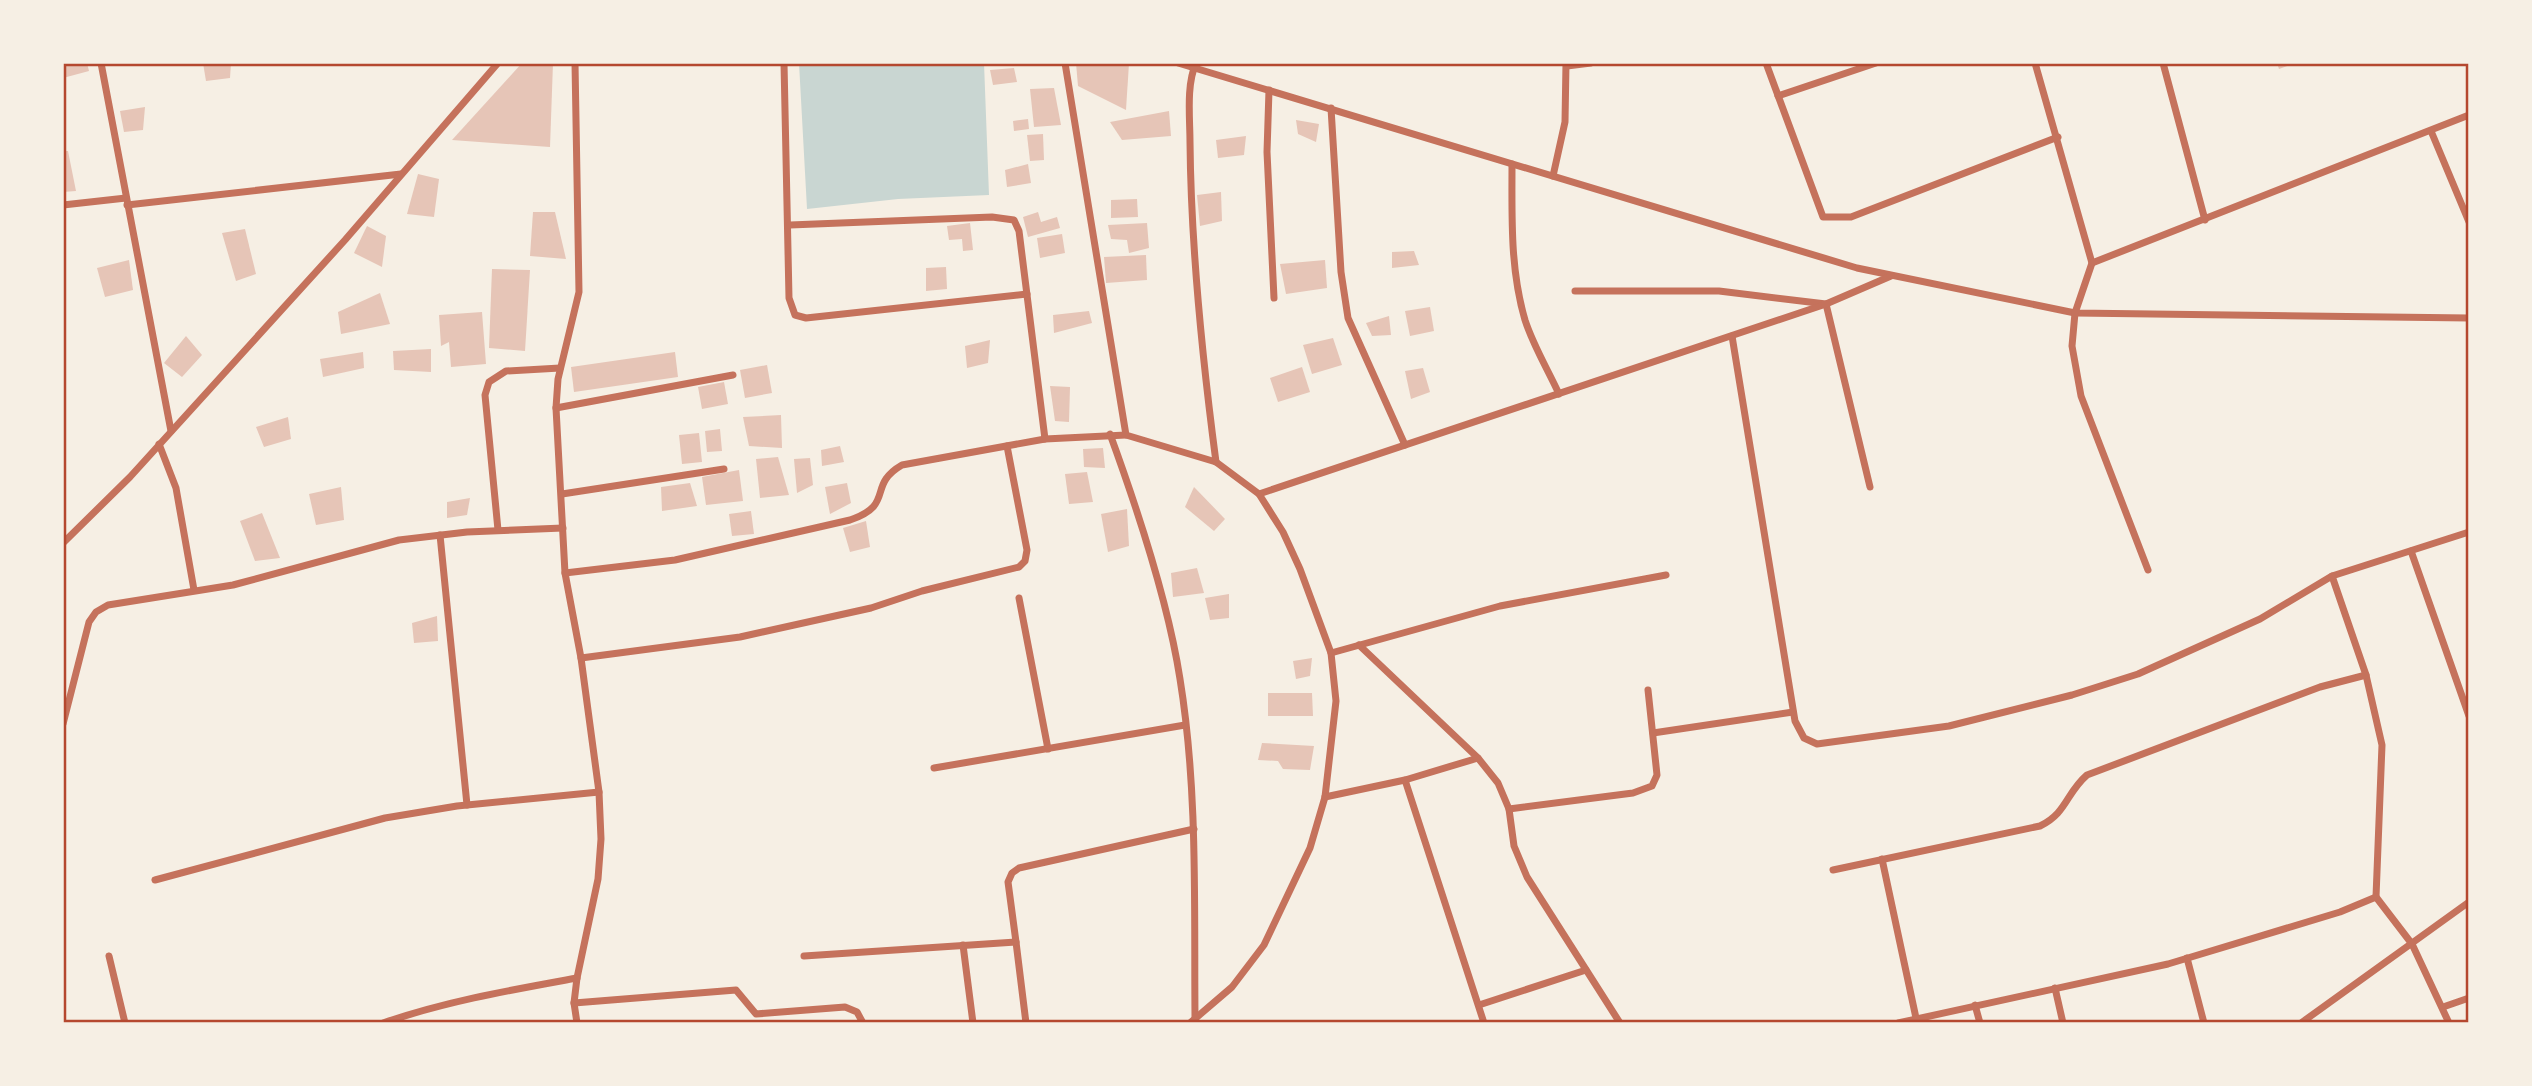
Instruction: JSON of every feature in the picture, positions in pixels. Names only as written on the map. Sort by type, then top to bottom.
[{"type":"street","points":[[101,63],[171,431]]},
{"type":"street","points":[[63,543],[171,431],[498,63]]},
{"type":"street","points":[[575,63],[579,292],[560,368],[556,408],[565,573],[581,659],[599,792],[601,839],[598,879],[577,978],[574,1003],[577,1023]]},
{"type":"street","points":[[784,63],[790,225],[789,298],[795,315],[806,318],[1027,294]]},
{"type":"street","points":[[1065,63],[1126,435]]},
{"type":"street","points":[[1178,63],[1195,66],[1709,226],[1892,275],[2075,313],[2469,318]]},
{"type":"street","points":[[1553,176],[1565,122],[1566,65],[1591,63]]},
{"type":"street","points":[[1766,63],[1817,208],[1823,217],[1851,217],[2058,137]]},
{"type":"street","points":[[1778,96],[1876,63]]},
{"type":"street","points":[[2035,63],[2092,263],[2075,313],[2072,346],[2081,396],[2148,570]]},
{"type":"street","points":[[2163,63],[2205,220]]},
{"type":"street","points":[[1195,66],[1190,182],[1196,297],[1216,462]]},
{"type":"street","points":[[1269,90],[1267,152],[1274,298]]},
{"type":"street","points":[[1331,108],[1341,272],[1348,318],[1405,445]]},
{"type":"street","points":[[2092,263],[2469,115]]},
{"type":"street","points":[[2431,131],[2469,222]]},
{"type":"street","points":[[1512,164],[1512,240],[1518,290],[1526,322],[1559,394]]},
{"type":"street","points":[[63,205],[402,174]]},
{"type":"street","points":[[790,225],[1005,217],[1014,220],[1019,231],[1045,439]]},
{"type":"street","points":[[1259,494],[1826,304],[1892,275]]},
{"type":"street","points":[[1575,291],[1746,292],[1826,304]]},
{"type":"street","points":[[1826,304],[1870,487]]},
{"type":"street","points":[[1732,336],[1793,712],[1804,738],[1817,744],[1949,726],[2138,674],[2260,619],[2332,576],[2469,532]]},
{"type":"street","points":[[498,530],[485,395],[489,382],[506,371],[560,368]]},
{"type":"street","points":[[556,408],[733,375]]},
{"type":"street","points":[[1110,434],[1131,492],[1173,646],[1185,725],[1194,829],[1192,1020]]},
{"type":"street","points":[[565,573],[675,560],[850,520],[868,514],[875,507],[884,478],[902,465],[1045,439],[1126,435],[1216,462],[1259,494],[1283,532],[1300,569],[1331,653],[1336,701],[1325,797],[1310,848],[1264,945],[1232,987],[1192,1020]]},
{"type":"street","points":[[159,444],[176,488],[194,590]]},
{"type":"street","points":[[581,659],[740,637],[871,608],[922,591],[1019,567],[1025,561],[1027,550],[1007,446]]},
{"type":"street","points":[[562,494],[724,469]]},
{"type":"street","points":[[63,724],[89,622],[96,612],[108,605],[136,598],[233,585],[399,540],[498,530],[562,528]]},
{"type":"street","points":[[440,535],[467,805]]},
{"type":"street","points":[[2411,551],[2469,716]]},
{"type":"street","points":[[1331,653],[1490,608],[1667,575]]},
{"type":"street","points":[[2332,576],[2366,675],[2382,745],[2376,897],[2412,944],[2449,1023]]},
{"type":"street","points":[[1019,598],[1048,749]]},
{"type":"street","points":[[1359,645],[1478,758],[1498,783],[1509,809],[1514,846],[1527,877],[1620,1023]]},
{"type":"street","points":[[1833,870],[2040,826],[2063,811],[2076,784],[2087,775],[2320,687],[2366,675]]},
{"type":"street","points":[[1509,809],[1646,790],[1652,786],[1657,775],[1648,690]]},
{"type":"street","points":[[1653,733],[1793,712]]},
{"type":"street","points":[[933,768],[1185,725]]},
{"type":"street","points":[[1325,797],[1405,780],[1478,758]]},
{"type":"street","points":[[1405,780],[1485,1023]]},
{"type":"street","points":[[155,880],[385,818],[467,805],[599,792]]},
{"type":"street","points":[[1026,1023],[1008,882],[1012,873],[1019,868],[1194,829]]},
{"type":"street","points":[[1882,859],[1916,1018]]},
{"type":"street","points":[[1898,1023],[2187,958],[2340,912],[2376,897]]},
{"type":"street","points":[[2301,1023],[2469,902]]},
{"type":"street","points":[[804,956],[1016,942]]},
{"type":"street","points":[[962,945],[973,1023]]},
{"type":"street","points":[[108,956],[125,1023]]},
{"type":"street","points":[[2187,958],[2204,1023]]},
{"type":"street","points":[[1479,1005],[1586,970]]},
{"type":"street","points":[[383,1023],[469,998],[577,978]]},
{"type":"street","points":[[2055,988],[2063,1023]]},
{"type":"street","points":[[574,1003],[736,990],[756,1014],[845,1007],[858,1012],[863,1023]]},
{"type":"street","points":[[2443,1007],[2469,998]]},
{"type":"street","points":[[1975,1005],[1980,1023]]},
{"type":"shaded area","points":[[799,63],[984,63],[989,195],[898,199],[807,209]]},
{"type":"building","points":[[63,63],[87,63],[89,71],[63,78]]},
{"type":"building","points":[[203,63],[231,63],[230,78],[206,81]]},
{"type":"building","points":[[522,63],[553,63],[550,147],[452,140]]},
{"type":"building","points":[[1076,63],[1129,63],[1126,110],[1078,86]]},
{"type":"building","points":[[2277,63],[2295,63],[2279,69]]},
{"type":"building","points":[[1014,68],[1017,82],[993,85],[990,70]]},
{"type":"building","points":[[1054,88],[1061,125],[1034,127],[1030,89]]},
{"type":"building","points":[[145,107],[143,130],[124,132],[120,111]]},
{"type":"building","points":[[1169,111],[1171,136],[1122,140],[1110,122]]},
{"type":"building","points":[[1028,119],[1029,129],[1014,131],[1013,121]]},
{"type":"building","points":[[1296,120],[1319,124],[1316,142],[1298,134]]},
{"type":"building","points":[[1043,134],[1044,160],[1030,161],[1027,135]]},
{"type":"building","points":[[1246,136],[1244,155],[1218,158],[1216,140]]},
{"type":"building","points":[[63,151],[68,151],[76,191],[63,192]]},
{"type":"building","points":[[1028,164],[1031,183],[1007,187],[1005,170]]},
{"type":"building","points":[[418,174],[439,179],[434,217],[407,214]]},
{"type":"building","points":[[1221,192],[1222,221],[1200,226],[1197,195]]},
{"type":"building","points":[[1137,199],[1138,217],[1111,218],[1111,200]]},
{"type":"building","points":[[533,212],[555,212],[566,259],[530,256]]},
{"type":"building","points":[[1038,212],[1041,222],[1057,217],[1060,228],[1028,237],[1023,217]]},
{"type":"building","points":[[970,223],[973,250],[963,251],[962,239],[949,240],[947,226]]},
{"type":"building","points":[[1147,223],[1149,248],[1129,253],[1127,240],[1111,239],[1108,225]]},
{"type":"building","points":[[367,226],[386,236],[382,267],[354,253]]},
{"type":"building","points":[[245,229],[256,274],[236,281],[222,233]]},
{"type":"building","points":[[1062,234],[1065,253],[1040,258],[1037,238]]},
{"type":"building","points":[[1414,251],[1419,265],[1392,268],[1392,252]]},
{"type":"building","points":[[1146,255],[1147,280],[1106,283],[1104,257]]},
{"type":"building","points":[[129,260],[133,290],[105,297],[97,268]]},
{"type":"building","points":[[1325,260],[1327,288],[1286,294],[1280,264]]},
{"type":"building","points":[[946,267],[947,289],[926,291],[926,268]]},
{"type":"building","points":[[492,269],[530,270],[525,351],[489,348]]},
{"type":"building","points":[[380,293],[390,324],[341,334],[338,312]]},
{"type":"building","points":[[1430,307],[1434,331],[1410,336],[1405,311]]},
{"type":"building","points":[[1089,311],[1092,323],[1054,333],[1053,315]]},
{"type":"building","points":[[482,312],[486,364],[451,367],[449,342],[441,346],[439,315]]},
{"type":"building","points":[[1389,316],[1391,335],[1372,336],[1366,323]]},
{"type":"building","points":[[186,336],[202,355],[182,377],[164,363]]},
{"type":"building","points":[[1333,338],[1342,365],[1312,374],[1303,345]]},
{"type":"building","points":[[990,340],[988,363],[967,368],[965,346]]},
{"type":"building","points":[[431,349],[431,372],[394,370],[393,351]]},
{"type":"building","points":[[363,352],[364,368],[323,377],[320,359]]},
{"type":"building","points":[[675,352],[678,377],[574,392],[571,367]]},
{"type":"building","points":[[767,365],[772,393],[745,398],[740,370]]},
{"type":"building","points":[[1302,367],[1310,392],[1278,402],[1270,378]]},
{"type":"building","points":[[1423,368],[1430,392],[1411,399],[1405,371]]},
{"type":"building","points":[[724,382],[728,404],[702,409],[698,387]]},
{"type":"building","points":[[1050,386],[1070,387],[1069,422],[1055,421]]},
{"type":"building","points":[[781,415],[782,448],[749,446],[743,417]]},
{"type":"building","points":[[288,417],[291,439],[264,447],[256,427]]},
{"type":"building","points":[[720,429],[722,451],[707,452],[705,431]]},
{"type":"building","points":[[699,433],[702,462],[682,464],[679,435]]},
{"type":"building","points":[[840,446],[844,462],[822,466],[821,450]]},
{"type":"building","points":[[1103,448],[1105,468],[1084,467],[1083,449]]},
{"type":"building","points":[[778,457],[789,495],[760,498],[756,459]]},
{"type":"building","points":[[810,458],[813,485],[797,493],[794,459]]},
{"type":"building","points":[[739,470],[743,501],[706,505],[702,477]]},
{"type":"building","points":[[1087,472],[1093,502],[1069,504],[1065,474]]},
{"type":"building","points":[[690,483],[697,506],[662,511],[661,487]]},
{"type":"building","points":[[847,483],[851,503],[830,514],[825,487]]},
{"type":"building","points":[[341,487],[344,520],[316,525],[309,494]]},
{"type":"building","points":[[1194,487],[1225,519],[1214,531],[1185,507]]},
{"type":"building","points":[[470,498],[467,515],[447,518],[447,502]]},
{"type":"building","points":[[1127,509],[1129,546],[1108,552],[1101,514]]},
{"type":"building","points":[[751,511],[754,534],[732,536],[729,514]]},
{"type":"building","points":[[262,513],[280,558],[255,561],[240,521]]},
{"type":"building","points":[[866,521],[870,547],[850,552],[843,528]]},
{"type":"building","points":[[1197,568],[1204,593],[1173,597],[1171,573]]},
{"type":"building","points":[[1229,594],[1229,618],[1210,620],[1205,598]]},
{"type":"building","points":[[437,616],[438,641],[414,643],[412,623]]},
{"type":"building","points":[[1312,658],[1310,676],[1296,679],[1293,661]]},
{"type":"building","points":[[1268,693],[1312,693],[1313,716],[1268,716]]},
{"type":"building","points":[[1262,743],[1314,746],[1310,770],[1283,769],[1278,761],[1258,760]]}]
